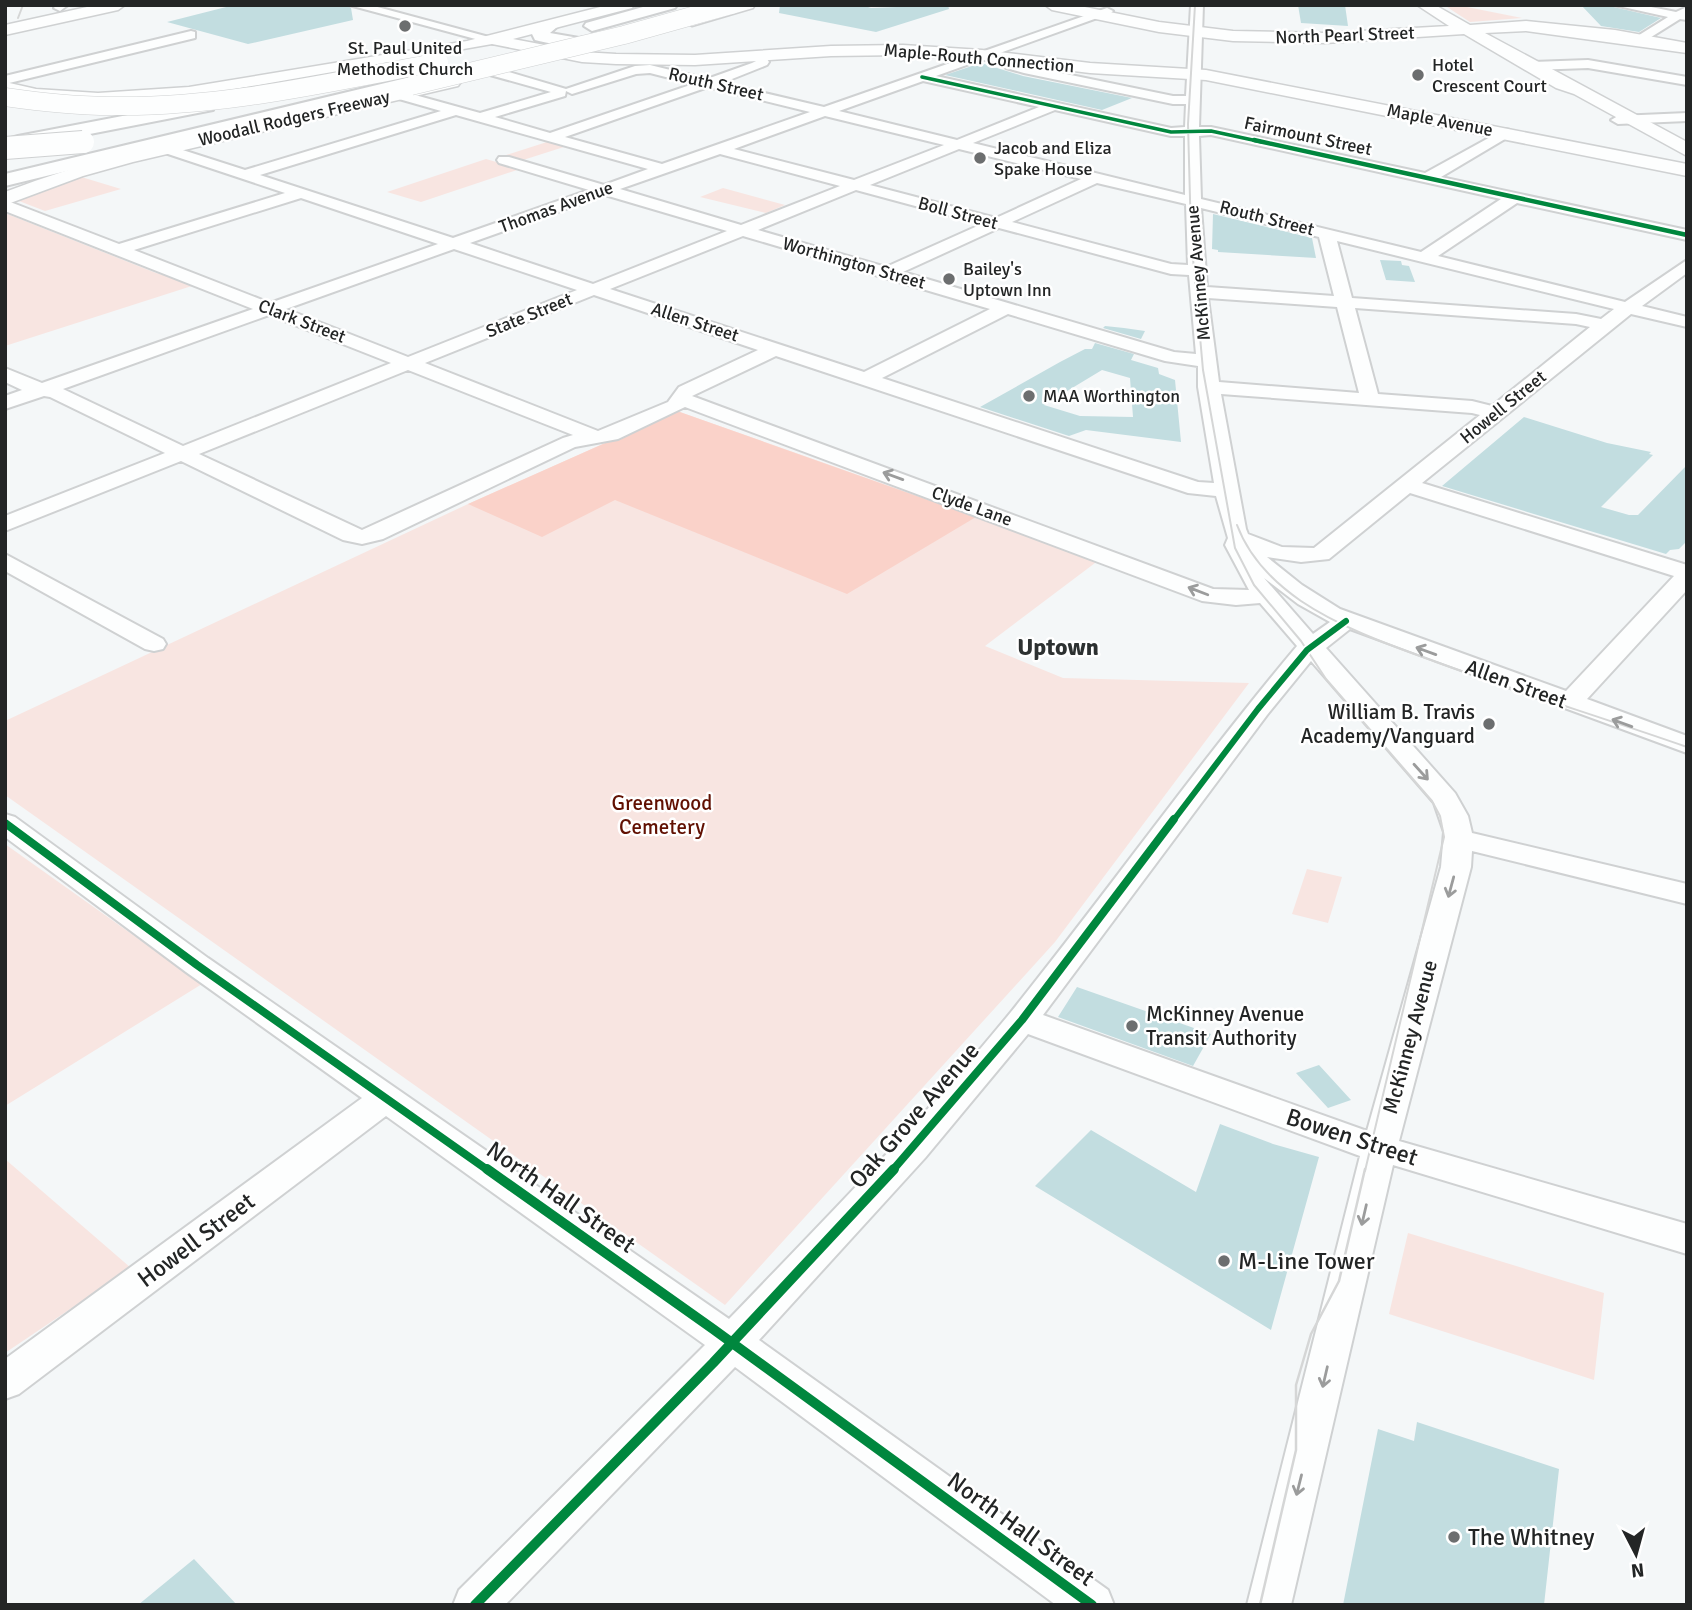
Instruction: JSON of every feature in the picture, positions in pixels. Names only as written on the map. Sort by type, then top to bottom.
[{"type":"highway","points":[[586,25],[648,5]]},
{"type":"highway","points":[[6,88],[77,105],[168,103],[259,92],[432,58],[669,5]]},
{"type":"highway","name":"Woodall Rodgers Freeway","points":[[575,49],[705,5]]},
{"type":"highway","points":[[549,27],[539,32],[541,36],[579,43],[610,39],[730,5]]},
{"type":"highway","points":[[320,104],[473,72],[730,5]]},
{"type":"highway","points":[[5,180],[320,104],[575,49]]},
{"type":"highway","points":[[5,144],[83,142],[156,130],[575,49]]},
{"type":"highway","points":[[5,144],[312,93],[432,58]]},
{"type":"highway","points":[[5,154],[128,125]]},
{"type":"main road","points":[[6,28],[118,5]]},
{"type":"main road","name":"Woodall Rodgers Freeway","points":[[610,39],[748,5]]},
{"type":"main road","name":"North Pearl Street","points":[[1052,5],[1196,30],[1309,38],[1466,27],[1533,18]]},
{"type":"main road","name":"North Pearl Street","points":[[1078,5],[1102,13]]},
{"type":"main road","points":[[1424,5],[1562,84],[1580,90],[1687,159]]},
{"type":"main road","points":[[1437,5],[1466,27]]},
{"type":"main road","points":[[432,58],[617,6]]},
{"type":"main road","points":[[6,28],[27,23],[61,7],[100,10]]},
{"type":"main road","points":[[1498,11],[1687,48]]},
{"type":"main road","points":[[1533,18],[1557,12],[1570,22],[1587,29]]},
{"type":"main road","name":"North Pearl Street","points":[[1466,27],[1542,27],[1640,40]]},
{"type":"main road","points":[[502,39],[575,49]]},
{"type":"main road","points":[[432,58],[498,47],[533,55],[536,59],[528,65]]},
{"type":"main road","name":"Woodall Rodgers Freeway","points":[[5,199],[89,168],[164,148],[528,65],[575,49]]},
{"type":"main road","name":"Maple-Routh Connection","points":[[575,49],[640,60],[863,49],[982,55],[1090,68],[1193,74]]},
{"type":"main road","points":[[1069,79],[1087,72],[1090,68]]},
{"type":"main road","name":"Maple Avenue","points":[[1193,74],[1240,80],[1649,162],[1672,163],[1687,159]]},
{"type":"street","points":[[355,5],[502,39]]},
{"type":"street","points":[[375,5],[502,39]]},
{"type":"street","name":"McKinney Avenue","points":[[1197,5],[1191,132],[1192,199],[1208,387],[1227,490],[1239,538],[1294,592],[1346,621]]},
{"type":"street","points":[[1620,5],[1684,14]]},
{"type":"street","name":"Thomas Avenue","points":[[5,403],[1102,13]]},
{"type":"street","points":[[1640,40],[1684,14]]},
{"type":"street","points":[[6,88],[191,36]]},
{"type":"street","points":[[551,137],[761,64],[759,56]]},
{"type":"street","points":[[1004,58],[1016,67],[1069,79],[1173,100],[1192,100]]},
{"type":"street","points":[[1533,66],[1588,65],[1687,81]]},
{"type":"street","name":"Routh Street","points":[[566,92],[643,68],[1192,199],[1687,322]]},
{"type":"street","points":[[495,72],[634,109]]},
{"type":"street","name":"Fairmount Street","points":[[922,77],[1171,132],[1211,131],[1687,234]]},
{"type":"street","points":[[481,117],[566,92]]},
{"type":"street","points":[[397,94],[663,169]]},
{"type":"street","name":"State Street","points":[[5,524],[1054,106]]},
{"type":"street","points":[[244,174],[458,110]]},
{"type":"street","points":[[1633,124],[1687,117]]},
{"type":"street","points":[[1428,178],[1505,133]]},
{"type":"street","name":"Allen Street","points":[[164,148],[1196,488],[1227,490]]},
{"type":"street","name":"Boll Street","points":[[719,149],[1171,269],[1197,270]]},
{"type":"street","name":"Worthington Street","points":[[504,160],[1172,357],[1205,361]]},
{"type":"street","points":[[888,274],[1097,177]]},
{"type":"street","points":[[118,249],[301,192]]},
{"type":"street","points":[[1425,257],[1515,197]]},
{"type":"street","name":"Clark Street","points":[[5,205],[598,438]]},
{"type":"street","points":[[1326,232],[1370,399]]},
{"type":"street","name":"Howell Street","points":[[1317,606],[1306,586],[1306,578],[1321,560],[1321,554],[1604,325],[1687,265]]},
{"type":"street","points":[[1199,292],[1576,320],[1604,325]]},
{"type":"street","points":[[867,378],[1006,308]]},
{"type":"street","points":[[5,374],[29,386],[57,393],[351,535],[362,537],[375,534],[570,442],[616,433],[675,406],[685,391],[777,348]]},
{"type":"street","points":[[1208,387],[1472,407],[1497,413]]},
{"type":"street","name":"Clyde Lane","points":[[682,399],[1210,596],[1236,598],[1265,595]]},
{"type":"street","points":[[1408,485],[1687,575],[1569,703]]},
{"type":"street","points":[[1239,538],[1276,553],[1293,556],[1321,554]]},
{"type":"street","name":"McKinney Avenue","points":[[1239,538],[1236,545],[1241,558],[1265,595],[1445,799],[1456,818],[1461,839],[1456,867],[1380,1149],[1269,1605]]},
{"type":"street","points":[[5,561],[154,644]]},
{"type":"street","name":"Allen Street","points":[[1346,621],[1687,746]]},
{"type":"street","name":"Oak Grove Avenue","points":[[475,1605],[732,1342],[913,1149],[1022,1020],[1258,709],[1310,648],[1346,621]]},
{"type":"street","name":"North Hall Street","points":[[5,823],[197,965],[732,1342],[1092,1605]]},
{"type":"street","points":[[1461,839],[1687,894]]},
{"type":"street","name":"Bowen Street","points":[[1022,1020],[1380,1149],[1687,1240]]},
{"type":"street","name":"Howell Street","points":[[5,1382],[386,1098]]},
{"type":"green space","points":[[1444,5],[1457,5],[1522,18],[1470,22]]},
{"type":"green space","points":[[550,141],[567,146],[520,161],[503,156]]},
{"type":"green space","points":[[486,159],[520,169],[421,202],[387,192]]},
{"type":"green space","points":[[78,176],[121,189],[45,211],[19,201]]},
{"type":"green space","points":[[723,188],[785,205],[766,213],[700,197]]},
{"type":"green space","points":[[5,213],[156,273],[198,284],[5,346]]},
{"type":"green space","name":"Greenwood Cemetery","points":[[677,411],[1099,560],[985,646],[1063,678],[1249,683],[1055,942],[725,1305],[5,795],[5,721],[468,504]]},
{"type":"green space","points":[[5,844],[202,984],[5,1106]]},
{"type":"green space","points":[[1307,869],[1342,877],[1328,923],[1292,914]]},
{"type":"green space","points":[[5,1159],[131,1268],[5,1353]]},
{"type":"green space","points":[[1408,1233],[1604,1293],[1594,1380],[1389,1314]]},
{"type":"shaded area","points":[[677,411],[976,517],[847,594],[615,500],[542,537],[468,504]]},
{"type":"building","points":[[234,5],[347,5],[351,8],[353,20],[248,44],[167,22]]},
{"type":"building","points":[[780,5],[862,5],[871,8],[948,5],[949,9],[876,32],[779,13]]},
{"type":"building","points":[[1298,5],[1345,5],[1348,26],[1301,23]]},
{"type":"building","points":[[1581,5],[1605,5],[1661,18],[1639,32],[1601,26]]},
{"type":"building","points":[[981,63],[1023,76],[1132,98],[1102,110],[945,75]]},
{"type":"building","points":[[1213,214],[1312,238],[1316,258],[1218,252],[1212,249]]},
{"type":"building","points":[[1380,260],[1401,261],[1402,265],[1409,266],[1415,282],[1386,280]]},
{"type":"building","points":[[1105,326],[1145,331],[1141,339],[1103,328]]},
{"type":"building","name":"MAA Worthington","points":[[1095,343],[1134,354],[1131,360],[1158,368],[1159,374],[1175,380],[1181,442],[1086,430],[1069,436],[980,407],[1085,349],[1092,349]],"holes":[[[1102,370],[1130,378],[1133,417],[1080,416],[1044,405]]]},
{"type":"building","points":[[1524,417],[1607,443],[1651,452],[1649,454],[1653,455],[1601,507],[1638,515],[1687,465],[1687,541],[1679,549],[1670,550],[1666,554],[1442,486]]},
{"type":"building","name":"McKinney Avenue Transit Authority","points":[[1077,987],[1211,1034],[1193,1066],[1058,1017]]},
{"type":"building","points":[[1319,1065],[1351,1100],[1328,1108],[1296,1073]]},
{"type":"building","name":"M-Line Tower","points":[[1220,1124],[1273,1144],[1319,1157],[1271,1330],[1035,1186],[1091,1130],[1196,1192]]},
{"type":"building","name":"The Whitney","points":[[1417,1422],[1559,1469],[1544,1605],[1343,1605],[1378,1429],[1414,1441]]},
{"type":"building","points":[[194,1559],[237,1605],[138,1605]]},
{"type":"tram line","points":[[18,18],[23,5]]},
{"type":"tram line","points":[[1195,5],[1188,124],[1191,236],[1203,370],[1235,548],[1254,585],[1301,641],[1326,679],[1432,801],[1440,816],[1444,837],[1365,1171]]},
{"type":"tram line","points":[[1237,525],[1248,548],[1271,577],[1301,601],[1332,620],[1436,662],[1687,747]]},
{"type":"tram line","points":[[1260,1605],[1296,1450],[1296,1385],[1311,1334],[1339,1281],[1365,1169]]},
{"type":"cycle path","points":[[922,77],[1171,132],[1211,131],[1687,235]]},
{"type":"cycle path","points":[[475,1605],[713,1363],[913,1149],[1022,1020],[1258,709],[1307,650],[1346,621]]},
{"type":"cycle path","points":[[5,823],[197,965],[713,1329],[1092,1605]]},
{"type":"place","name":"St. Paul United Methodist Church","points":[[405,26]]},
{"type":"place","name":"Hotel Crescent Court","points":[[1418,75]]},
{"type":"place","name":"Jacob and Eliza Spake House","points":[[980,158]]},
{"type":"place","name":"Bailey's Uptown Inn","points":[[949,279]]},
{"type":"place","name":"MAA Worthington","points":[[1029,396]]},
{"type":"place","name":"William B. Travis Academy/Vanguard","points":[[1489,724]]},
{"type":"place","name":"McKinney Avenue Transit Authority","points":[[1132,1026]]},
{"type":"place","name":"M-Line Tower","points":[[1224,1261]]},
{"type":"place","name":"The Whitney","points":[[1454,1537]]},
{"type":"district","name":"Uptown","points":[[1058,647]]}]
